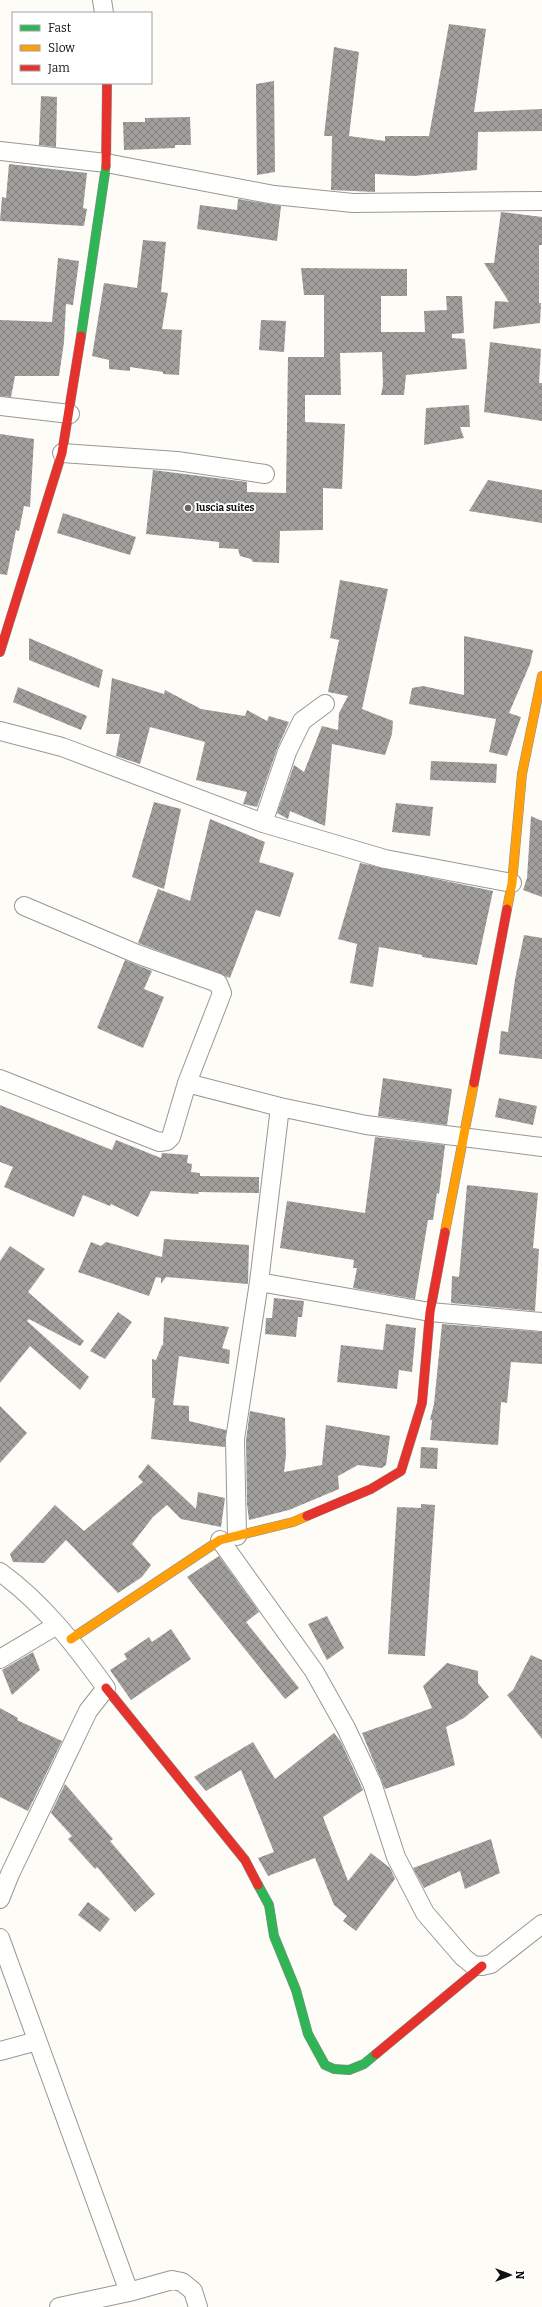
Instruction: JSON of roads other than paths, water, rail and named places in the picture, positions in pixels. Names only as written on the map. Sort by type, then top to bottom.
[{"type":"street","points":[[102,0],[104,12]]},
{"type":"street","points":[[0,652],[62,453],[70,414],[106,163],[106,84]]},
{"type":"street","points":[[0,151],[106,163],[274,195],[353,203],[542,201]]},
{"type":"street","points":[[0,406],[70,414]]},
{"type":"street","points":[[62,453],[177,461],[265,474]]},
{"type":"street","points":[[71,1639],[228,1538],[293,1522],[371,1489],[401,1471],[422,1403],[430,1312],[462,1138],[512,883],[522,774],[542,676]]},
{"type":"street","points":[[263,823],[287,752],[302,720],[325,704]]},
{"type":"street","points":[[0,731],[62,747],[263,823],[385,859],[512,883]]},
{"type":"street","points":[[0,1079],[158,1142],[166,1141],[171,1137],[187,1083],[222,993],[218,983],[137,954],[24,906]]},
{"type":"street","points":[[187,1083],[280,1107],[366,1125],[542,1147]]},
{"type":"street","points":[[280,1107],[258,1282],[235,1439],[228,1538],[314,1671],[346,1728],[372,1783],[396,1857],[425,1913],[463,1957],[473,1965],[482,1966]]},
{"type":"street","points":[[258,1282],[430,1312],[542,1322]]},
{"type":"street","points":[[0,1572],[21,1587],[71,1639],[106,1688],[245,1860],[269,1905],[274,1936],[296,1990],[308,2034],[325,2065],[334,2069],[349,2070],[364,2064],[482,1966],[494,1961],[542,1924]]},
{"type":"street","points":[[0,1659],[57,1625]]},
{"type":"street","points":[[0,1899],[10,1874],[88,1711],[106,1688]]},
{"type":"street","points":[[0,1938],[129,2292]]},
{"type":"street","points":[[0,2051],[38,2041]]},
{"type":"street","points":[[59,2307],[129,2292],[172,2280],[182,2282],[193,2291],[198,2307]]},
{"type":"place","name":"luscia suites","points":[[188,508]]}]
